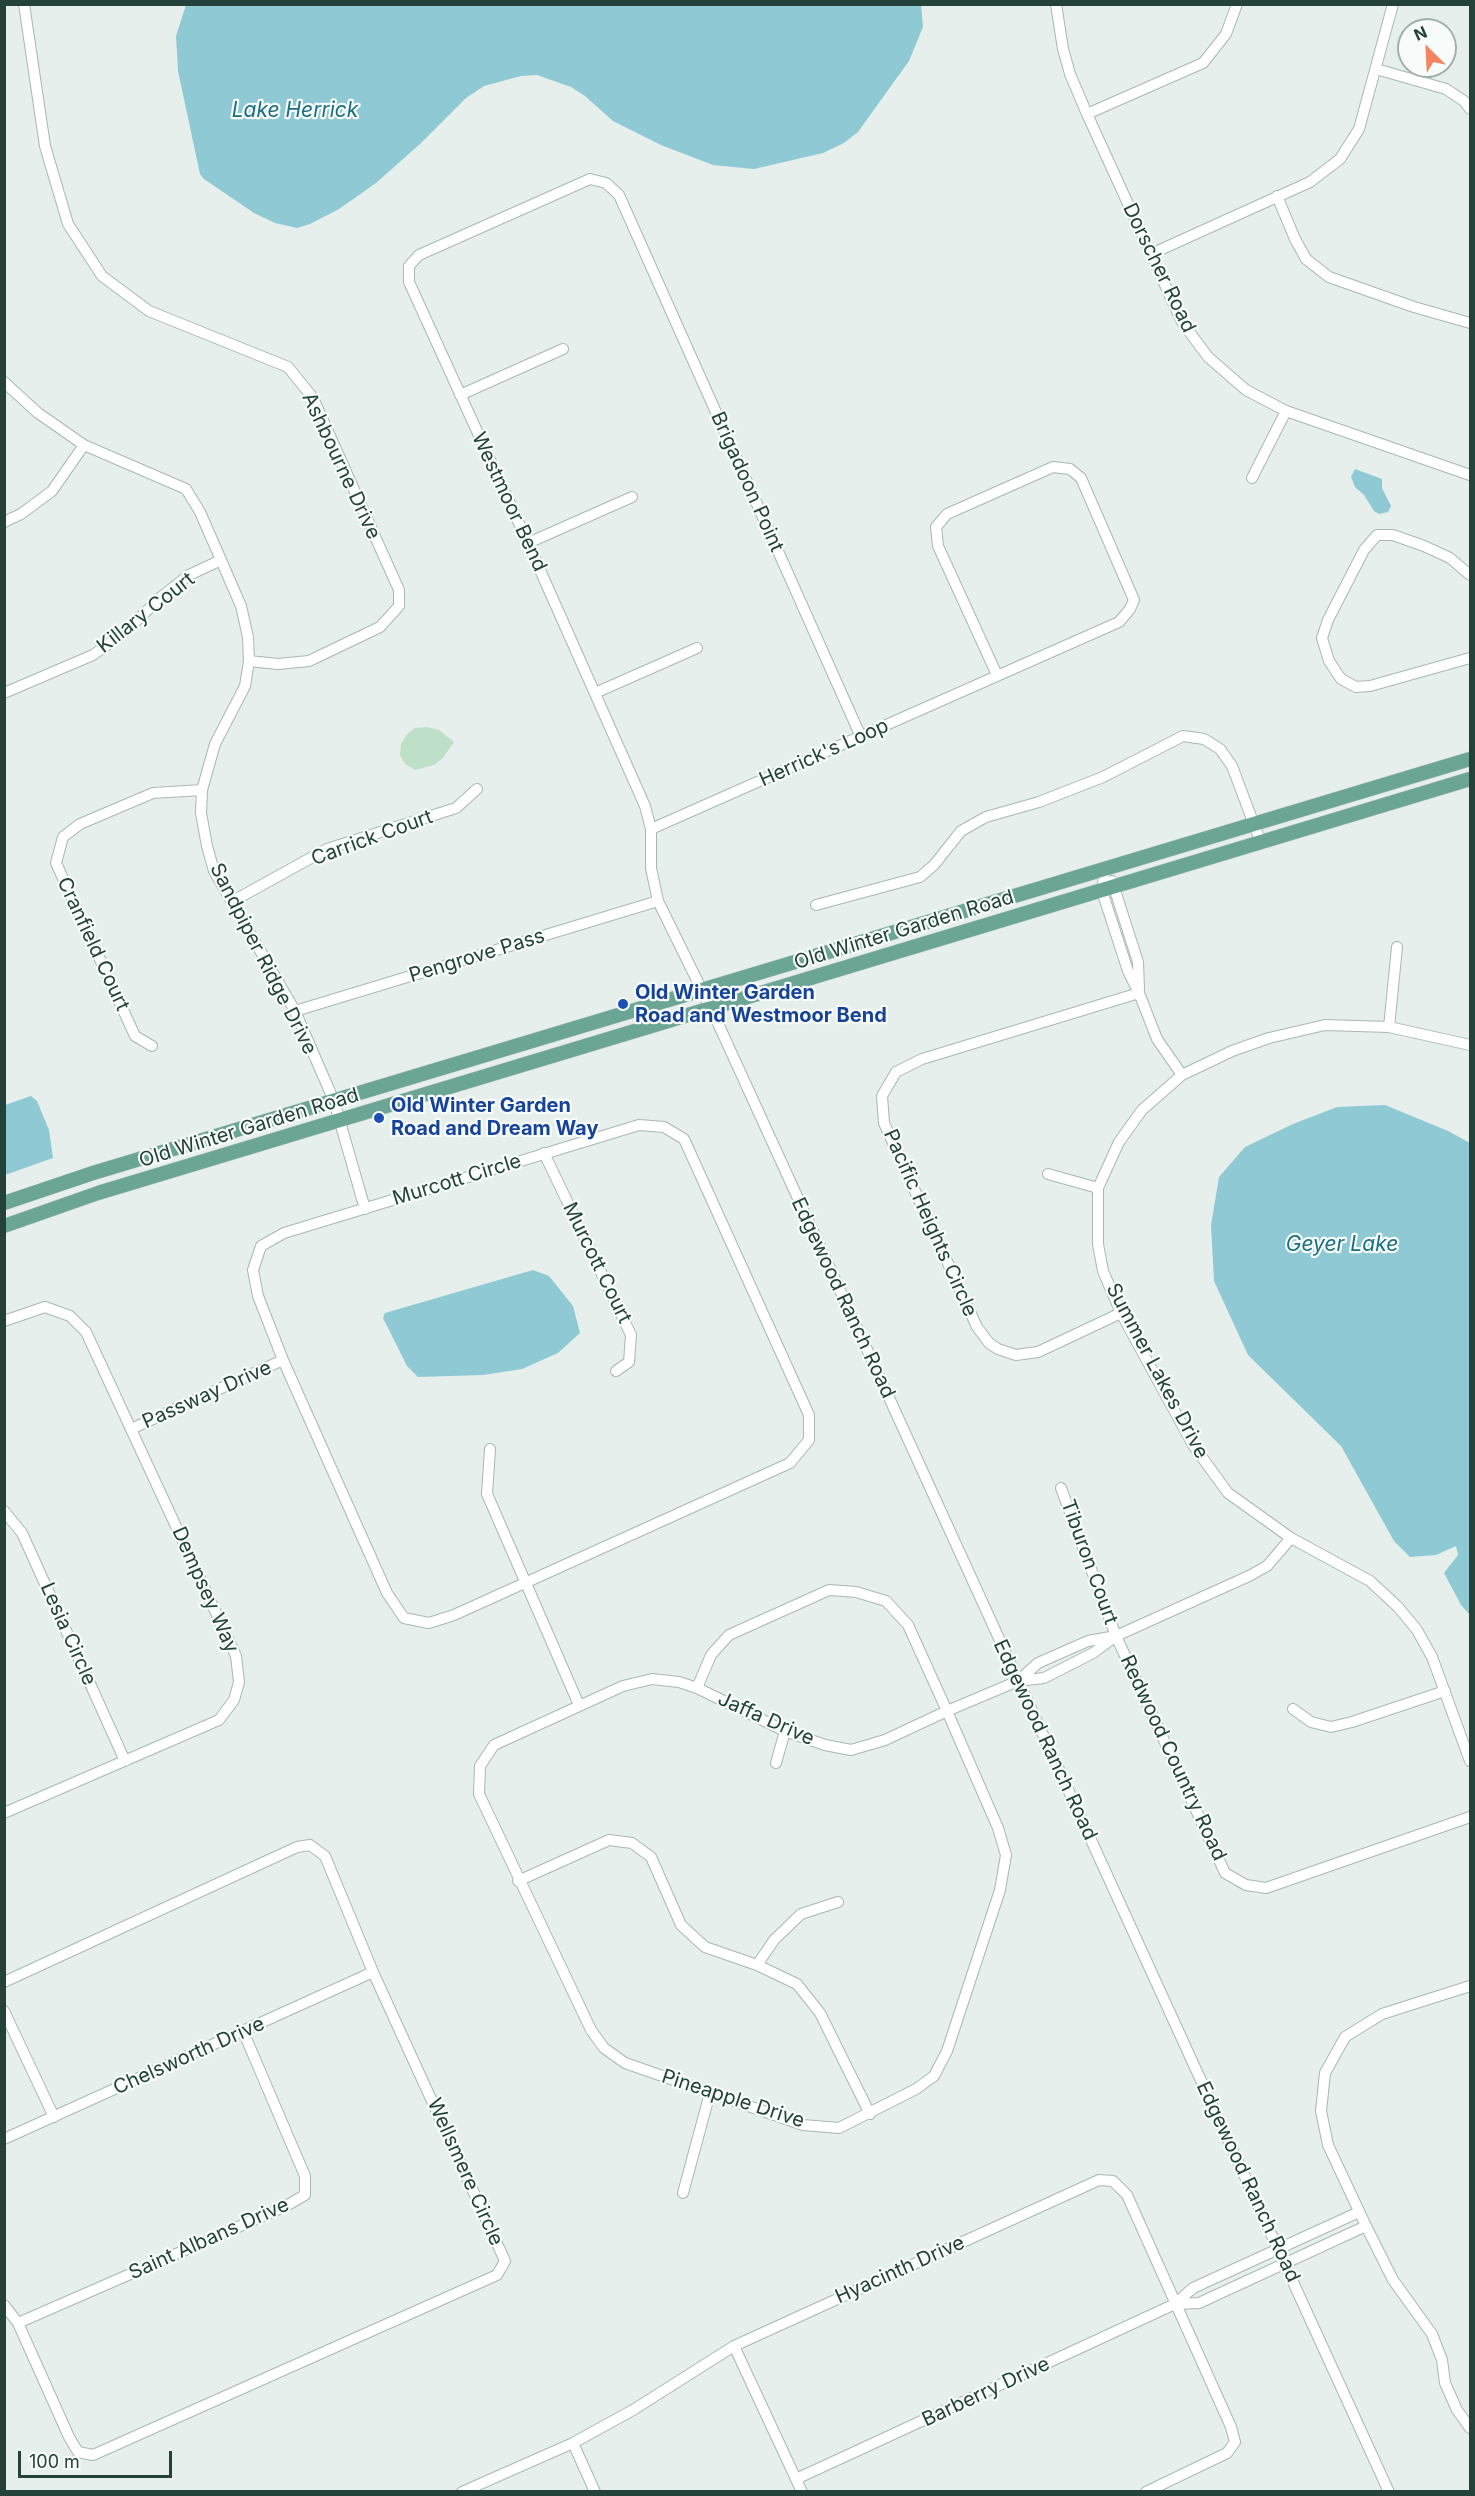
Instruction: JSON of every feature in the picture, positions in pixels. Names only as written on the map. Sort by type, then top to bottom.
[{"type":"main road","name":"Old Winter Garden Road","points":[[4,1203],[93,1173],[1470,759]]},
{"type":"main road","name":"Old Winter Garden Road","points":[[4,1226],[98,1193],[1470,779]]},
{"type":"street","name":"Ashbourne Drive","points":[[24,4],[45,146],[68,224],[102,276],[149,311],[288,367],[314,398],[399,590],[399,606],[380,627],[309,661],[278,664],[249,661]]},
{"type":"street","name":"Dorscher Road","points":[[1056,4],[1063,49],[1087,114],[1182,322],[1208,357],[1245,390],[1286,411],[1470,475]]},
{"type":"street","points":[[1150,254],[1310,182],[1340,159],[1359,129],[1393,4]]},
{"type":"street","points":[[1087,114],[1203,63],[1226,34],[1236,5]]},
{"type":"street","points":[[1376,69],[1446,89],[1464,101],[1470,109]]},
{"type":"street","name":"Westmoor Bend","points":[[633,226],[619,195],[606,183],[590,178],[419,255],[409,266],[409,282],[645,806],[651,830],[651,868],[658,902],[702,989]]},
{"type":"street","points":[[1276,196],[1306,259],[1329,277],[1414,307],[1470,323]]},
{"type":"street","name":"Brigadoon Point","points":[[633,226],[861,737]]},
{"type":"street","points":[[460,395],[563,349]]},
{"type":"street","name":"Sandpiper Ridge Drive","points":[[4,382],[38,413],[84,445],[186,489],[200,512],[242,606],[248,637],[249,661],[245,686],[216,744],[202,790],[201,813],[207,846],[214,871],[295,1011],[341,1120],[365,1209]]},
{"type":"street","points":[[1252,478],[1286,411]]},
{"type":"street","points":[[4,522],[21,514],[52,491],[84,445]]},
{"type":"street","name":"Herrick's Loop","points":[[651,830],[1119,622],[1134,600],[1081,478],[1070,469],[1053,466],[947,514],[936,527],[938,546],[997,675]]},
{"type":"street","points":[[528,543],[632,497]]},
{"type":"street","points":[[1469,570],[1424,546],[1393,535],[1377,535],[1364,550],[1328,620],[1322,638],[1329,661],[1341,680],[1356,687],[1370,686],[1470,658]]},
{"type":"street","name":"Killary Court","points":[[4,693],[93,655],[125,632],[160,598],[189,575],[221,560]]},
{"type":"street","points":[[595,693],[698,648]]},
{"type":"street","points":[[816,905],[920,877],[934,865],[961,831],[986,817],[1039,801],[1103,777],[1183,736],[1204,739],[1220,749],[1232,766],[1261,843]]},
{"type":"street","name":"Carrick Court","points":[[232,901],[327,849],[456,808],[477,789]]},
{"type":"street","name":"Cranfield Court","points":[[152,1046],[135,1036],[56,863],[63,837],[80,824],[153,793],[202,790]]},
{"type":"street","points":[[1105,870],[1108,889],[1138,962],[1139,993],[1157,1039],[1182,1075]]},
{"type":"street","name":"Pengrove Pass","points":[[295,1011],[658,902]]},
{"type":"street","points":[[1389,1027],[1397,947]]},
{"type":"street","name":"Edgewood Ranch Road","points":[[702,989],[1389,2492]]},
{"type":"street","name":"Pacific Heights Circle","points":[[1121,1313],[1038,1352],[1016,1354],[998,1349],[989,1342],[977,1327],[884,1122],[882,1096],[896,1072],[922,1059],[1139,993]]},
{"type":"street","name":"Summer Lakes Drive","points":[[1470,1046],[1389,1027],[1324,1025],[1269,1038],[1232,1051],[1182,1075],[1142,1110],[1119,1142],[1098,1188],[1098,1244],[1103,1271],[1121,1313],[1192,1445],[1228,1493],[1291,1538],[1370,1581],[1398,1607],[1417,1629],[1432,1657],[1470,1761]]},
{"type":"street","name":"Murcott Circle","points":[[639,1125],[664,1127],[684,1139],[809,1415],[809,1440],[790,1463],[525,1584],[454,1615],[429,1623],[404,1618],[387,1593],[283,1360],[258,1296],[253,1270],[261,1245],[284,1233],[365,1209],[639,1125]]},
{"type":"street","name":"Murcott Court","points":[[544,1153],[631,1335],[629,1362],[616,1371]]},
{"type":"street","points":[[1048,1174],[1098,1188]]},
{"type":"street","name":"Dempsey Way","points":[[4,1322],[45,1307],[70,1316],[87,1332],[236,1656],[239,1682],[234,1700],[219,1720],[4,1813]]},
{"type":"street","name":"Passway Drive","points":[[131,1429],[283,1360]]},
{"type":"street","points":[[490,1449],[487,1494],[579,1705]]},
{"type":"street","name":"Tiburon Court","points":[[1061,1488],[1116,1635]]},
{"type":"street","name":"Lesia Circle","points":[[4,1511],[22,1533],[125,1761]]},
{"type":"street","name":"Jaffa Drive","points":[[579,1705],[623,1686],[652,1679],[679,1682],[697,1688],[785,1731],[825,1745],[851,1750],[885,1740],[1018,1681],[1044,1678],[1093,1653],[1116,1635],[1267,1566],[1291,1538]]},
{"type":"street","name":"Pineapple Drive","points":[[579,1705],[494,1745],[480,1766],[478,1794],[591,2030],[604,2048],[625,2063],[804,2125],[839,2128],[916,2089],[934,2076],[947,2051],[1000,1890],[1006,1855],[998,1828],[908,1626],[886,1601],[856,1592],[829,1590],[729,1635],[711,1655],[697,1688]]},
{"type":"street","name":"Redwood Country Road","points":[[1116,1635],[1225,1873],[1246,1885],[1266,1888],[1470,1817]]},
{"type":"street","points":[[1293,1709],[1311,1722],[1331,1727],[1445,1691]]},
{"type":"street","points":[[776,1763],[785,1731]]},
{"type":"street","points":[[518,1881],[609,1840],[632,1843],[651,1857],[681,1925],[705,1947],[757,1965],[797,1984],[820,2013],[870,2114]]},
{"type":"street","name":"Wellsmere Circle","points":[[4,1982],[297,1848],[310,1845],[325,1856],[374,1972],[505,2261],[497,2275],[93,2455],[78,2452],[69,2438],[18,2323],[4,2305]]},
{"type":"street","points":[[757,1965],[774,1940],[801,1914],[838,1902]]},
{"type":"street","name":"Chelsworth Drive","points":[[4,2139],[374,1972]]},
{"type":"street","points":[[1470,1986],[1382,2014],[1345,2037],[1325,2073],[1321,2111],[1328,2145],[1365,2226],[1393,2280],[1432,2334],[1442,2360],[1445,2383],[1457,2410],[1470,2427]]},
{"type":"street","points":[[4,2011],[54,2117]]},
{"type":"street","name":"Saint Albans Drive","points":[[18,2323],[286,2206],[305,2195],[305,2176],[243,2031]]},
{"type":"street","points":[[683,2193],[710,2093]]},
{"type":"street","name":"Hyacinth Drive","points":[[462,2492],[573,2443],[633,2410],[734,2346],[1099,2180],[1113,2181],[1127,2195],[1232,2427],[1235,2442],[1227,2453],[1146,2492]]},
{"type":"street","name":"Barberry Drive","points":[[796,2479],[1175,2304],[1193,2288],[1359,2212]]},
{"type":"street","name":"Barberry Drive","points":[[1175,2304],[1199,2303],[1365,2226]]},
{"type":"street","points":[[734,2346],[802,2492]]},
{"type":"street","points":[[573,2443],[595,2492]]},
{"type":"green space","points":[[427,727],[439,730],[454,742],[443,758],[434,765],[415,770],[405,764],[400,755],[401,744],[407,734],[415,728]]},
{"type":"water","name":"Lake Herrick","points":[[921,4],[923,27],[909,61],[858,132],[844,143],[823,153],[754,169],[713,165],[661,145],[613,121],[585,96],[571,87],[537,75],[521,76],[484,86],[466,98],[420,144],[376,183],[339,209],[297,228],[275,223],[254,213],[200,174],[178,71],[176,36],[186,5]]},
{"type":"water","points":[[1355,469],[1382,479],[1382,488],[1391,506],[1388,512],[1379,514],[1374,511],[1364,495],[1355,487],[1351,477]]},
{"type":"water","points":[[31,1096],[37,1101],[49,1130],[53,1158],[5,1175],[5,1105]]},
{"type":"water","name":"Geyer Lake","points":[[1385,1105],[1448,1131],[1470,1143],[1470,1615],[1461,1605],[1444,1573],[1458,1555],[1456,1546],[1436,1555],[1410,1557],[1394,1541],[1341,1446],[1248,1355],[1214,1281],[1211,1225],[1219,1177],[1245,1147],[1293,1124],[1337,1107]]},
{"type":"water","points":[[533,1270],[549,1276],[573,1306],[580,1333],[558,1353],[522,1369],[483,1375],[418,1377],[407,1366],[383,1318],[385,1313]]},
{"type":"place","name":"Old Winter Garden Road and Westmoor Bend","points":[[623,1004]]},
{"type":"place","name":"Old Winter Garden Road and Dream Way","points":[[379,1118]]}]
